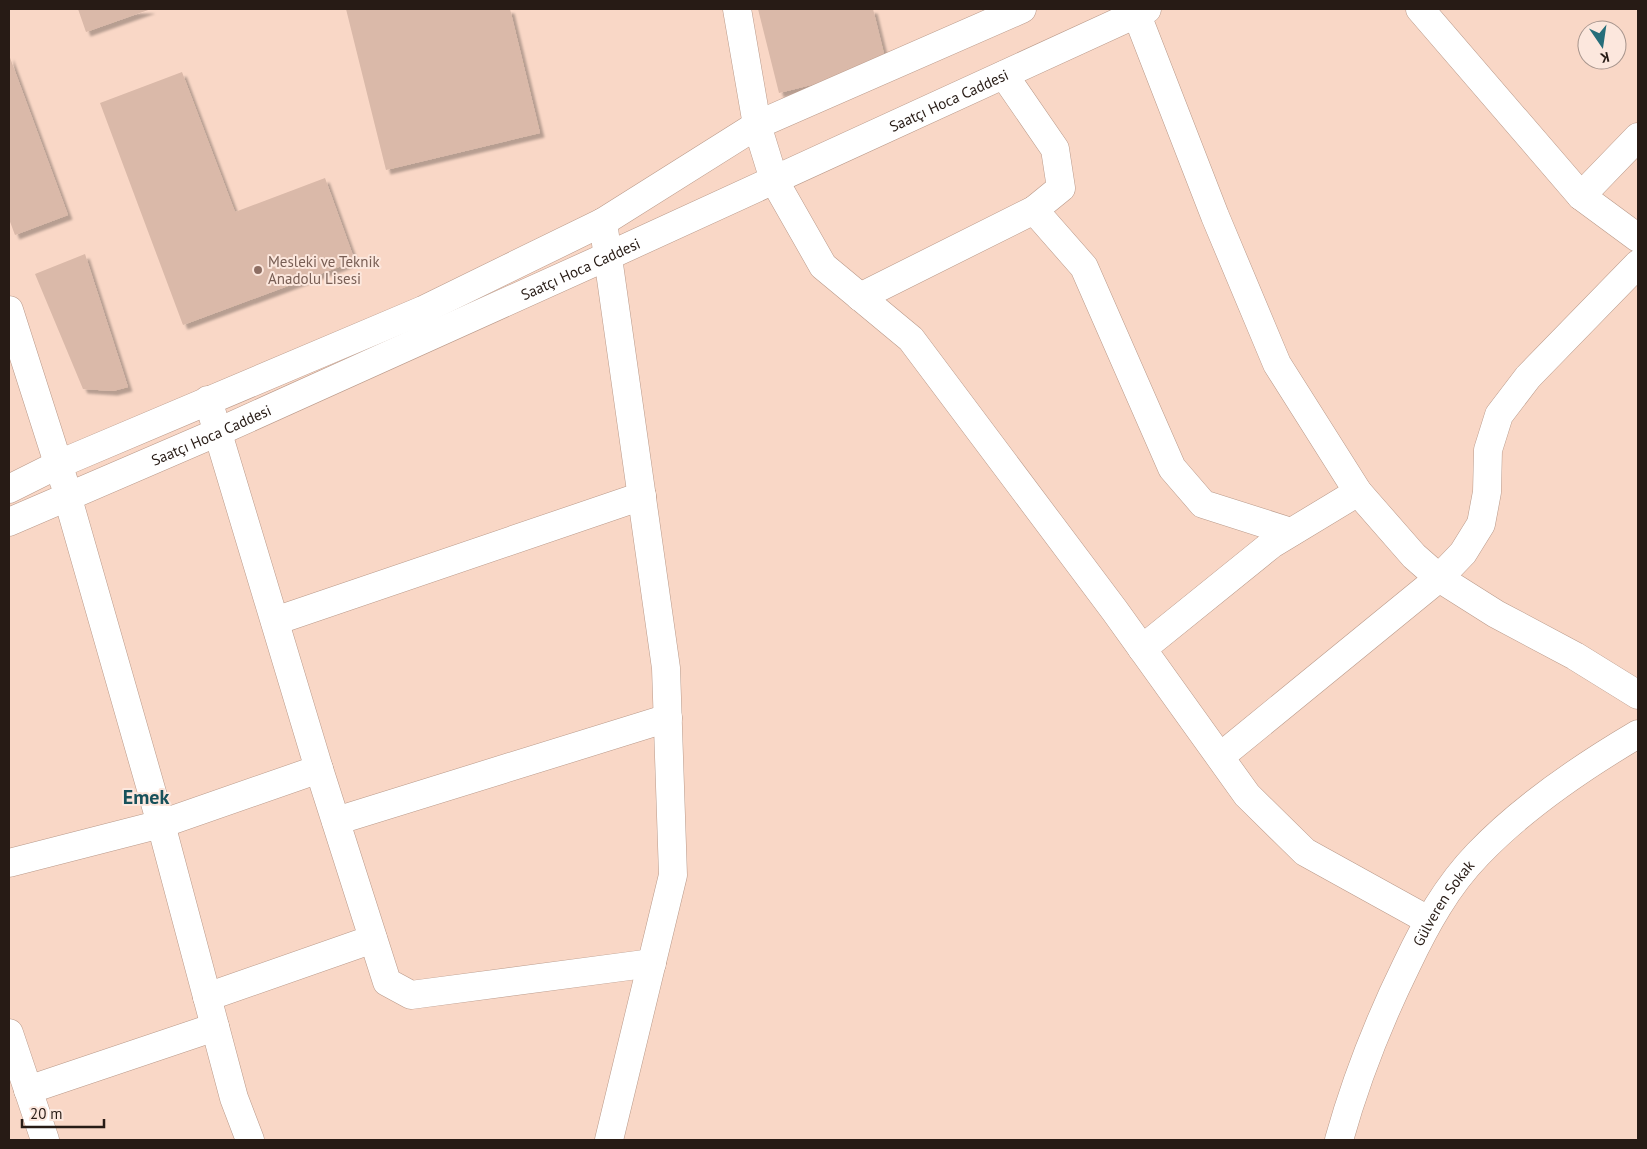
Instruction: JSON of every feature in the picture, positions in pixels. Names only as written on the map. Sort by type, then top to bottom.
[{"type":"street","points":[[737,9],[757,125],[774,180],[823,266],[911,339],[1221,756],[1247,795],[1305,852],[1428,920]]},
{"type":"street","name":"Saatçı Hoca Caddesi","points":[[9,489],[59,464],[423,310],[603,222],[757,125],[1022,9]]},
{"type":"street","points":[[1420,9],[1581,196],[1638,238]]},
{"type":"street","points":[[1142,12],[1215,216],[1278,364],[1358,492],[1414,556],[1439,578],[1496,614],[1575,656],[1638,695]]},
{"type":"street","name":"Saatçı Hoca Caddesi","points":[[9,522],[67,495],[218,432],[1142,12]]},
{"type":"street","points":[[860,297],[1034,210],[1061,188],[1055,149],[1004,75]]},
{"type":"street","points":[[1581,196],[1638,138]]},
{"type":"street","points":[[1034,210],[1084,267],[1172,468],[1203,504],[1291,532]]},
{"type":"street","points":[[603,222],[666,668],[673,875],[610,1140]]},
{"type":"street","points":[[1221,756],[1439,578],[1462,553],[1480,524],[1486,492],[1488,450],[1500,414],[1528,377],[1638,264]]},
{"type":"street","points":[[9,310],[59,464],[161,824],[234,1098],[250,1140]]},
{"type":"street","points":[[208,400],[336,821],[388,982],[411,995],[652,963]]},
{"type":"street","points":[[1142,649],[1272,544],[1358,492]]},
{"type":"street","points":[[275,621],[642,496]]},
{"type":"street","points":[[336,821],[668,718]]},
{"type":"street","name":"Gülveren Sokak","points":[[1339,1140],[1350,1100],[1383,1013],[1428,920],[1451,886],[1478,853],[1530,807],[1596,759],[1638,734]]},
{"type":"street","points":[[9,863],[161,824],[320,769]]},
{"type":"street","points":[[207,997],[373,939]]},
{"type":"street","points":[[28,1090],[215,1027]]},
{"type":"street","points":[[9,1033],[44,1140]]},
{"type":"building","points":[[78,9],[151,9],[86,32]]},
{"type":"building","points":[[346,9],[510,9],[540,133],[386,170]]},
{"type":"building","points":[[758,9],[873,9],[887,66],[779,93]]},
{"type":"building","points":[[9,55],[68,215],[15,235],[9,219]]},
{"type":"building","points":[[182,72],[235,212],[325,178],[355,261],[183,325],[100,103]]},
{"type":"building","points":[[85,254],[128,387],[113,391],[83,389],[35,274]]},
{"type":"place","name":"Mesleki ve Teknik Anadolu Lisesi","points":[[258,270]]},
{"type":"district","name":"Emek","points":[[146,797]]}]
